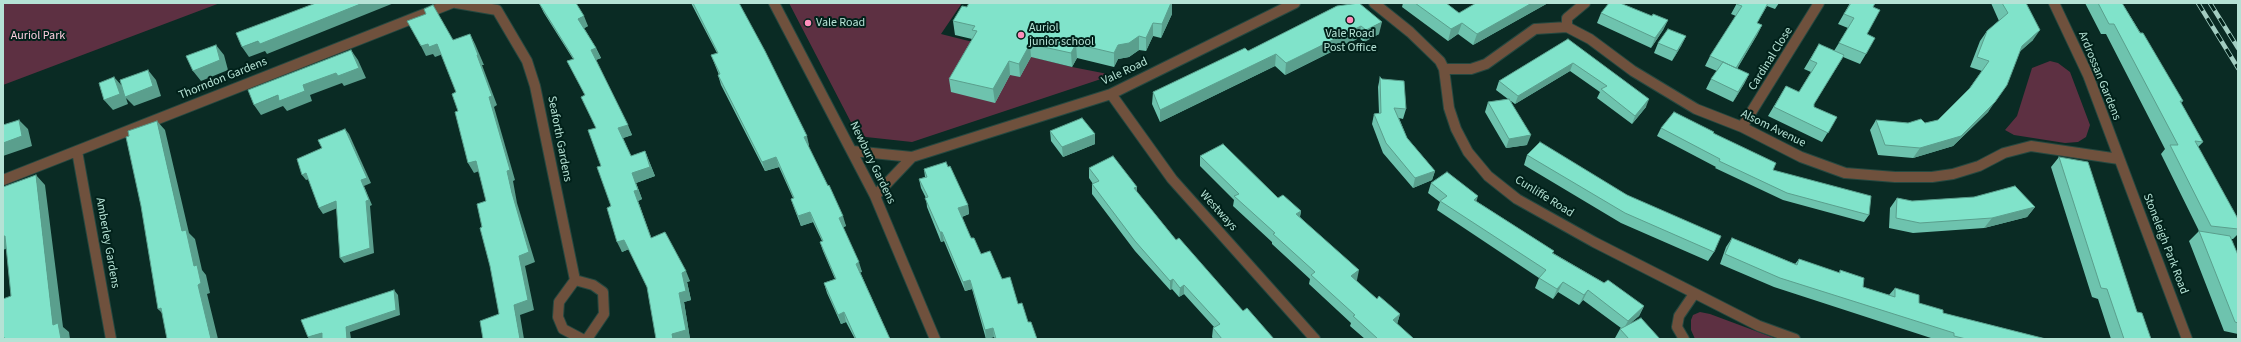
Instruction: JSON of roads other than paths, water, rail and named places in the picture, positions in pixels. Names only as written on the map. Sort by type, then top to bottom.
[{"type":"street","name":"Thorndon Gardens","points":[[3,180],[452,3]]},
{"type":"street","name":"Seaforth Gardens","points":[[456,3],[499,7],[527,61],[535,86],[575,280]]},
{"type":"street","name":"Newbury Gardens","points":[[774,3],[853,151],[874,196],[935,339]]},
{"type":"street","name":"Vale Road","points":[[853,151],[912,157],[1111,94],[1295,3]]},
{"type":"street","name":"Cunliffe Road","points":[[1374,3],[1426,46],[1440,61],[1444,69],[1450,108],[1456,129],[1468,152],[1488,176],[1517,199],[1594,242],[1759,326],[1795,339]]},
{"type":"street","points":[[1567,28],[1567,18],[1585,3]]},
{"type":"street","name":"Cardinal Close","points":[[1742,127],[1814,14],[1819,3]]},
{"type":"street","name":"Ardrossan Gardens","points":[[2054,3],[2088,75],[2119,159]]},
{"type":"street","name":"Alsom Avenue","points":[[1444,69],[1470,69],[1486,64],[1535,29],[1567,28],[1590,39],[1633,71],[1696,109],[1742,127],[1824,167],[1845,173],[1895,177],[1932,177],[1953,174],[1979,166],[2010,150],[2031,146],[2119,159]]},
{"type":"street","name":"Westways","points":[[1111,94],[1172,179],[1315,339]]},
{"type":"street","name":"Amberley Gardens","points":[[77,151],[111,339]]},
{"type":"street","name":"Vale Road","points":[[874,196],[912,157]]},
{"type":"street","name":"Stoneleigh Park Road","points":[[2119,159],[2187,339]]},
{"type":"street","points":[[582,339],[563,329],[558,318],[560,302],[575,280],[593,285],[603,292],[604,314],[597,327],[587,339]]},
{"type":"street","points":[[1684,339],[1677,327],[1679,316],[1694,294]]},
{"type":"railway","points":[[2198,3],[2238,68]]},
{"type":"railway","points":[[2210,3],[2238,48]]},
{"type":"place","name":"Vale Road Post Office","points":[[1350,20]]},
{"type":"place","name":"Vale Road","points":[[808,23]]},
{"type":"place","name":"Auriol junior school","points":[[1021,35]]},
{"type":"park label","name":"Auriol Park","points":[[38,36]]}]
